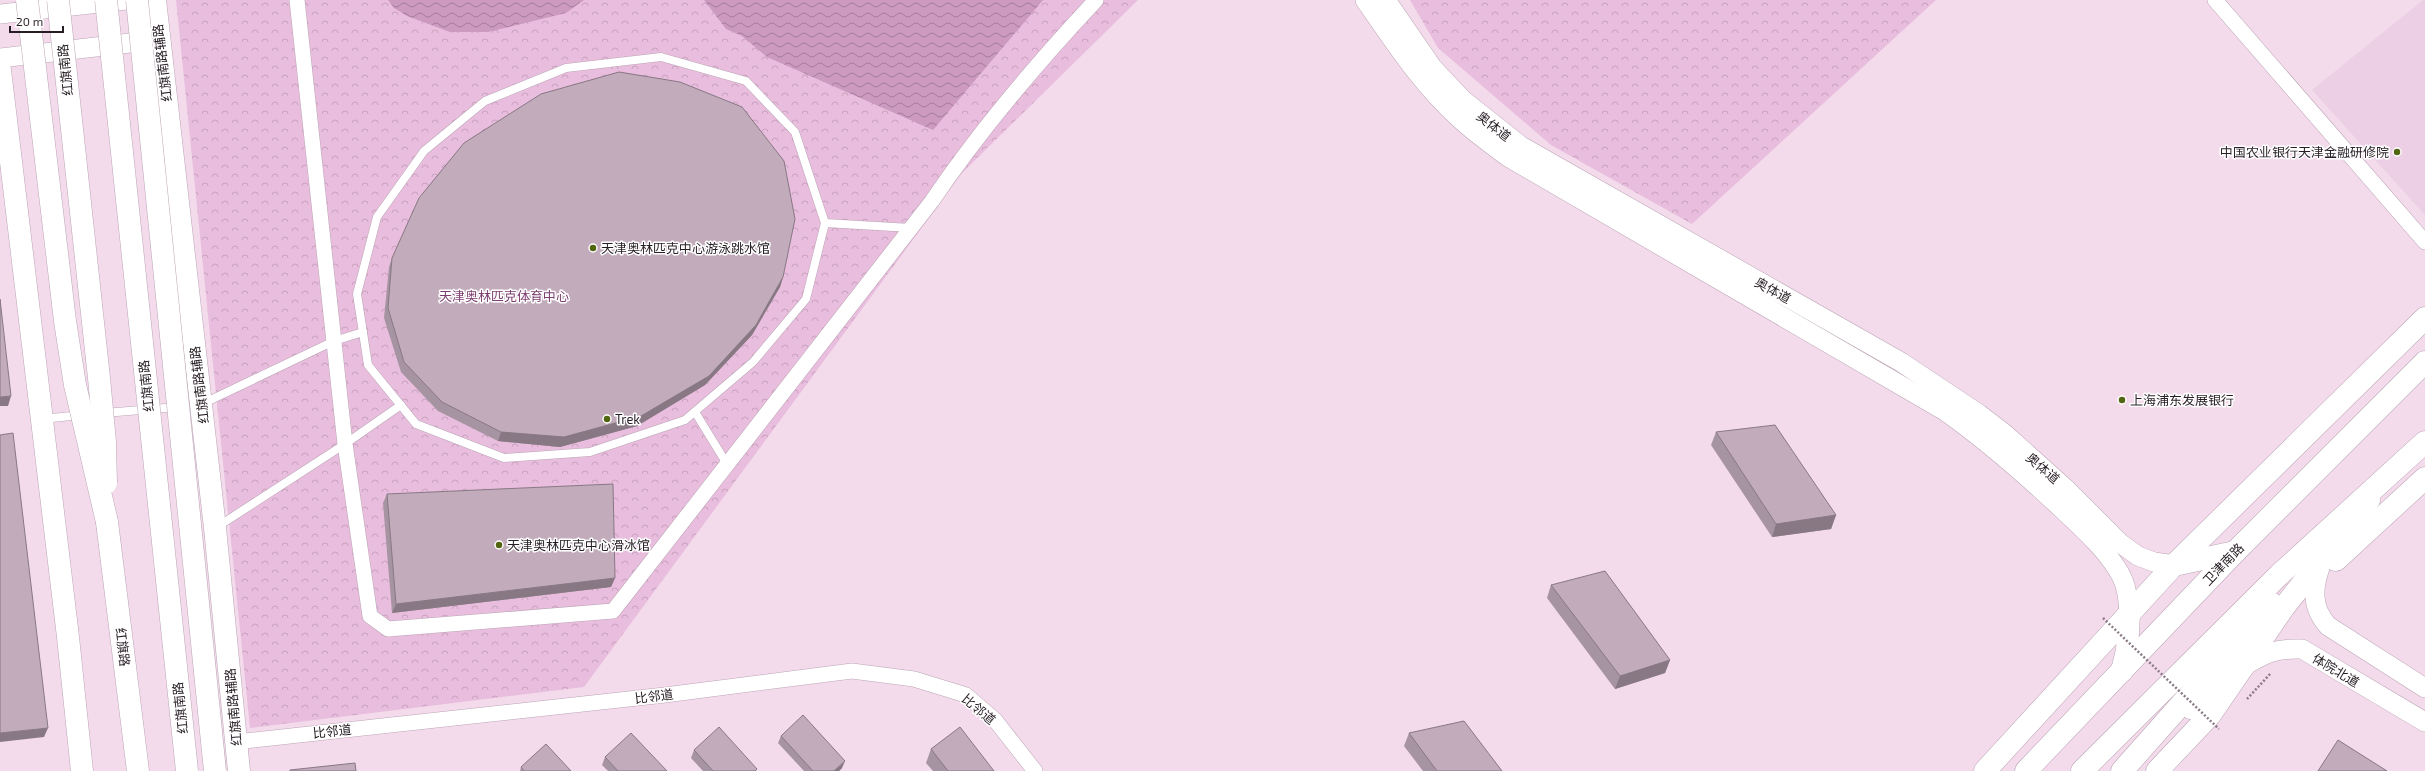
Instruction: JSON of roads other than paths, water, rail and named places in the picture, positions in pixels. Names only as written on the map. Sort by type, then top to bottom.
[{"type":"main road","points":[[27,0],[68,342],[88,448],[107,522]]},
{"type":"main road","name":"红旗南路","points":[[58,0],[100,385],[105,442],[107,522]]},
{"type":"main road","name":"红旗南路","points":[[106,0],[136,271],[187,771]]},
{"type":"main road","points":[[137,0],[215,771]]},
{"type":"main road","name":"红旗南路辅路","points":[[155,0],[193,405],[215,528],[239,771]]},
{"type":"main road","points":[[0,70],[68,636],[82,771]]},
{"type":"main road","points":[[136,271],[156,335],[174,439],[187,487]]},
{"type":"main road","points":[[1984,771],[2174,565],[2425,318]]},
{"type":"main road","name":"卫津南路","points":[[2026,771],[2235,552],[2425,362]]},
{"type":"main road","points":[[2082,771],[2279,575],[2381,484],[2425,442]]},
{"type":"main road","points":[[2320,567],[2345,552],[2425,478]]},
{"type":"main road","points":[[2157,771],[2210,715],[2297,590],[2320,567],[2381,484]]},
{"type":"main road","points":[[2122,771],[2153,738],[2278,594],[2381,484]]},
{"type":"main road","name":"红旗路","points":[[107,522],[138,771]]},
{"type":"main road","points":[[2174,565],[2235,552]]},
{"type":"main road","points":[[2122,671],[2128,650],[2129,613]]},
{"type":"main road","points":[[2153,738],[2243,666]]},
{"type":"street","points":[[0,14],[126,0]]},
{"type":"street","points":[[297,0],[345,444],[370,616],[388,628],[613,611],[911,228],[960,159],[1056,42],[1096,0]]},
{"type":"street","points":[[1365,0],[1407,60],[1440,99],[1460,120],[1508,157],[1945,411],[1982,438],[2063,510],[2106,554],[2120,573],[2128,594],[2129,613]]},
{"type":"street","name":"奥体道","points":[[1386,0],[1432,67],[1463,100],[1521,146],[1901,362],[1979,414],[2005,434],[2065,488],[2120,543],[2138,556],[2174,565]]},
{"type":"street","points":[[2215,0],[2425,242]]},
{"type":"street","points":[[0,58],[159,40]]},
{"type":"street","points":[[2320,567],[2313,597],[2317,612],[2328,626],[2425,688]]},
{"type":"street","name":"体院北道","points":[[2243,666],[2266,653],[2281,648],[2302,649],[2425,722]]},
{"type":"street","name":"比邻道","points":[[236,742],[665,695],[852,671],[914,679],[966,695],[995,720],[1035,771]]},
{"type":"lane","points":[[661,57],[746,81],[795,132],[825,222],[806,299],[753,362],[685,420],[590,452],[504,458],[416,424],[368,365],[363,332],[357,294],[377,217],[424,151],[485,101],[566,68],[661,57]]},
{"type":"lane","points":[[825,222],[911,228]]},
{"type":"lane","points":[[42,419],[193,405],[334,341],[363,332]]},
{"type":"lane","points":[[215,528],[345,444],[401,405]]},
{"type":"lane","points":[[695,412],[727,464]]},
{"type":"water","points":[[388,0],[584,0],[566,13],[488,32],[450,32],[407,16],[394,8]]},
{"type":"water","points":[[704,0],[1043,0],[933,130],[767,57],[742,36],[726,29]]},
{"type":"place","name":"中国农业银行天津金融研修院","points":[[2397,152]]},
{"type":"place","name":"天津奥林匹克中心游泳跳水馆","points":[[593,248]]},
{"type":"place","name":"上海浦东发展银行","points":[[2122,400]]},
{"type":"place","name":"Trek","points":[[607,419]]},
{"type":"place","name":"天津奥林匹克中心滑冰馆","points":[[499,545]]},
{"type":"park label","name":"天津奥林匹克体育中心","points":[[504,296]]}]
